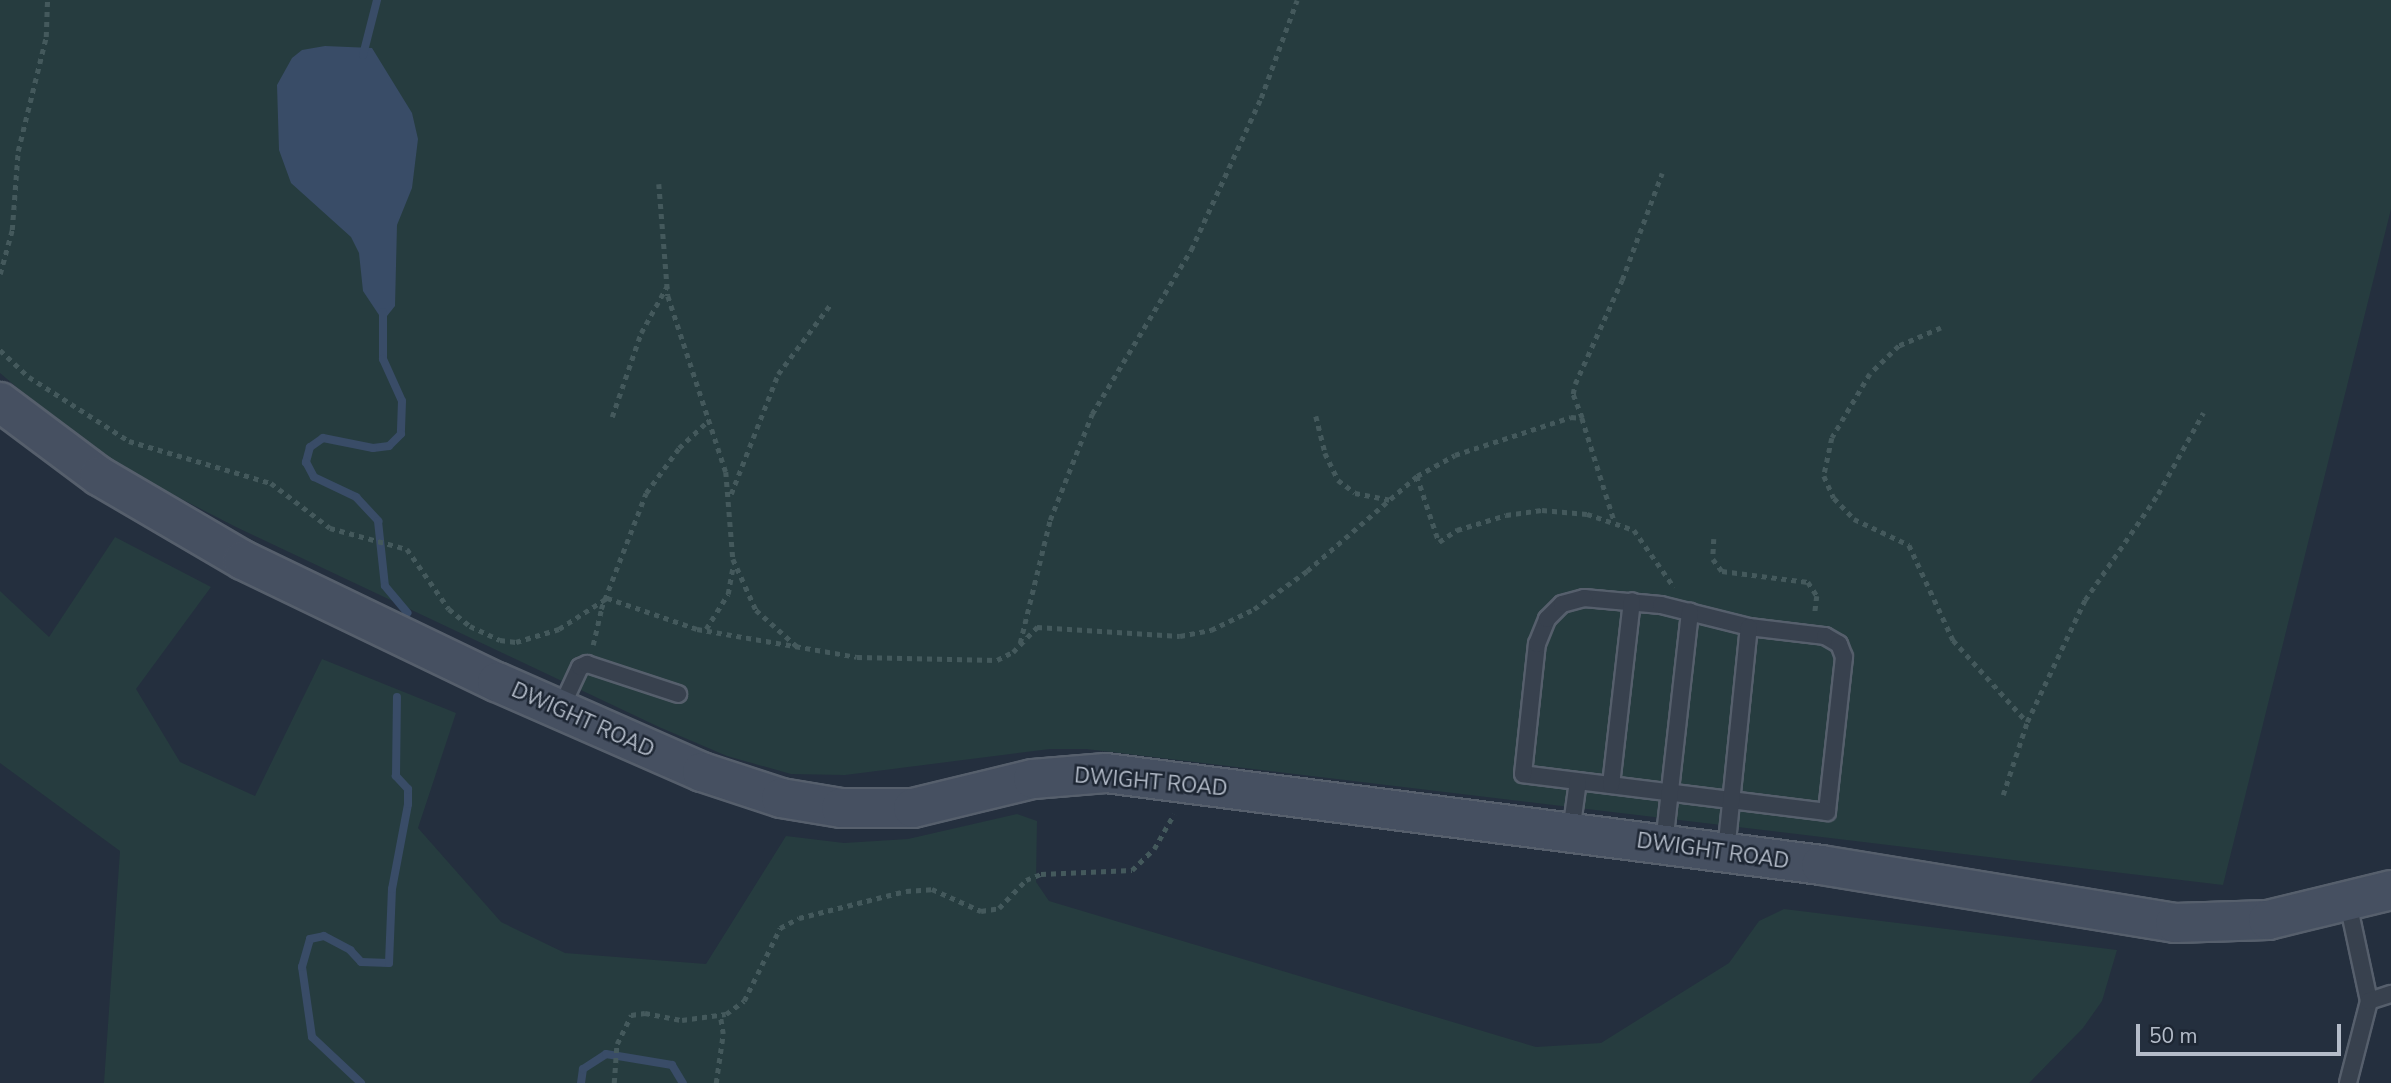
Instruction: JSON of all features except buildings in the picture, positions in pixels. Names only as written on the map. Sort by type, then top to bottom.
[{"type":"main road","name":"DWIGHT ROAD","points":[[0,402],[99,476],[216,546],[560,710],[754,790],[841,808],[923,806],[1033,779],[1079,773],[1192,783],[1726,852],[2175,923],[2268,920],[2348,903],[2391,890]]},
{"type":"lane","points":[[1584,598],[1632,600],[1690,611],[1749,627],[1813,635],[1839,644],[1844,657],[1827,812],[1523,774],[1537,645],[1547,619],[1562,604],[1584,598]]},
{"type":"lane","points":[[1611,785],[1632,600]]},
{"type":"lane","points":[[1664,844],[1690,611]]},
{"type":"lane","points":[[1726,852],[1749,627]]},
{"type":"lane","points":[[560,710],[580,667],[597,666],[678,694]]},
{"type":"lane","points":[[1571,832],[1578,781]]},
{"type":"lane","points":[[2348,903],[2369,1001],[2348,1083]]},
{"type":"lane","points":[[2369,1001],[2390,998]]},
{"type":"path","points":[[0,274],[11,238],[18,151],[46,37],[47,0]]},
{"type":"path","points":[[1020,644],[1050,520],[1092,414],[1191,250],[1261,98],[1297,0]]},
{"type":"path","points":[[1614,520],[1573,394],[1575,384],[1622,280],[1662,173]]},
{"type":"path","points":[[659,184],[667,286],[709,419],[730,498],[733,559],[728,594],[706,630]]},
{"type":"path","points":[[612,417],[641,332],[667,286]]},
{"type":"path","points":[[730,498],[774,383],[830,305]]},
{"type":"path","points":[[1941,328],[1899,346],[1870,374],[1832,438],[1824,476],[1834,498],[1854,519],[1909,545],[1953,640],[2027,722]]},
{"type":"path","points":[[0,350],[29,377],[114,434],[271,483],[330,528],[356,537],[396,543],[414,555],[449,609],[491,638],[516,642],[551,632],[607,598]]},
{"type":"path","points":[[2003,795],[2027,722],[2085,600],[2158,494],[2203,413]]},
{"type":"path","points":[[1316,416],[1325,453],[1338,480],[1355,493],[1392,500]]},
{"type":"path","points":[[607,598],[665,621],[801,649],[857,657],[990,660],[1006,658],[1037,627],[1180,635],[1211,630],[1286,586],[1418,477],[1455,455],[1558,421],[1582,418]]},
{"type":"path","points":[[597,666],[593,645],[607,598],[652,482],[709,419]]},
{"type":"path","points":[[1418,477],[1439,542],[1477,522],[1530,510],[1558,510],[1614,520],[1634,530],[1650,548],[1690,611]]},
{"type":"path","points":[[1714,539],[1713,559],[1722,571],[1747,577],[1795,577],[1813,586],[1817,596],[1813,635]]},
{"type":"path","points":[[733,559],[756,610],[801,649]]},
{"type":"path","points":[[614,1083],[617,1044],[631,1016],[645,1013],[682,1020],[720,1015],[744,1001],[772,939],[780,928],[799,918],[905,891],[932,889],[981,911],[999,908],[1026,880],[1041,874],[1132,870],[1154,849],[1192,783]]},
{"type":"path","points":[[716,1083],[723,1034],[720,1015]]},
{"type":"green space","points":[[0,0],[2391,0],[2391,209],[2223,885],[1086,749],[1050,749],[845,775],[791,774],[727,756],[659,727],[236,527],[119,467],[69,432],[0,373]]},
{"type":"green space","points":[[115,537],[211,587],[136,689],[180,762],[255,796],[322,659],[456,713],[418,828],[501,922],[565,953],[706,964],[786,836],[844,843],[908,839],[1017,814],[1037,821],[1036,882],[1049,901],[1536,1047],[1601,1043],[1729,963],[1759,921],[1784,909],[2117,950],[2102,1001],[2083,1028],[2029,1083],[104,1083],[120,851],[0,763],[0,591],[49,637]]},
{"type":"water","points":[[325,46],[372,48],[412,113],[418,139],[412,188],[397,225],[395,306],[383,321],[363,291],[359,253],[351,237],[291,183],[279,150],[277,85],[292,58],[302,50]]},
{"type":"waterway","points":[[363,55],[377,0]]},
{"type":"waterway","points":[[383,312],[383,359],[402,401],[401,434],[389,446],[373,448],[323,438],[310,447],[306,462],[314,477],[356,497],[378,521],[385,586],[408,613]]},
{"type":"waterway","points":[[361,1083],[312,1037],[302,967],[310,939],[324,936],[350,950],[361,962],[389,963],[392,889],[408,804],[408,789],[396,776],[397,697]]},
{"type":"waterway","points":[[581,1083],[583,1069],[606,1054],[672,1065],[683,1083]]}]
